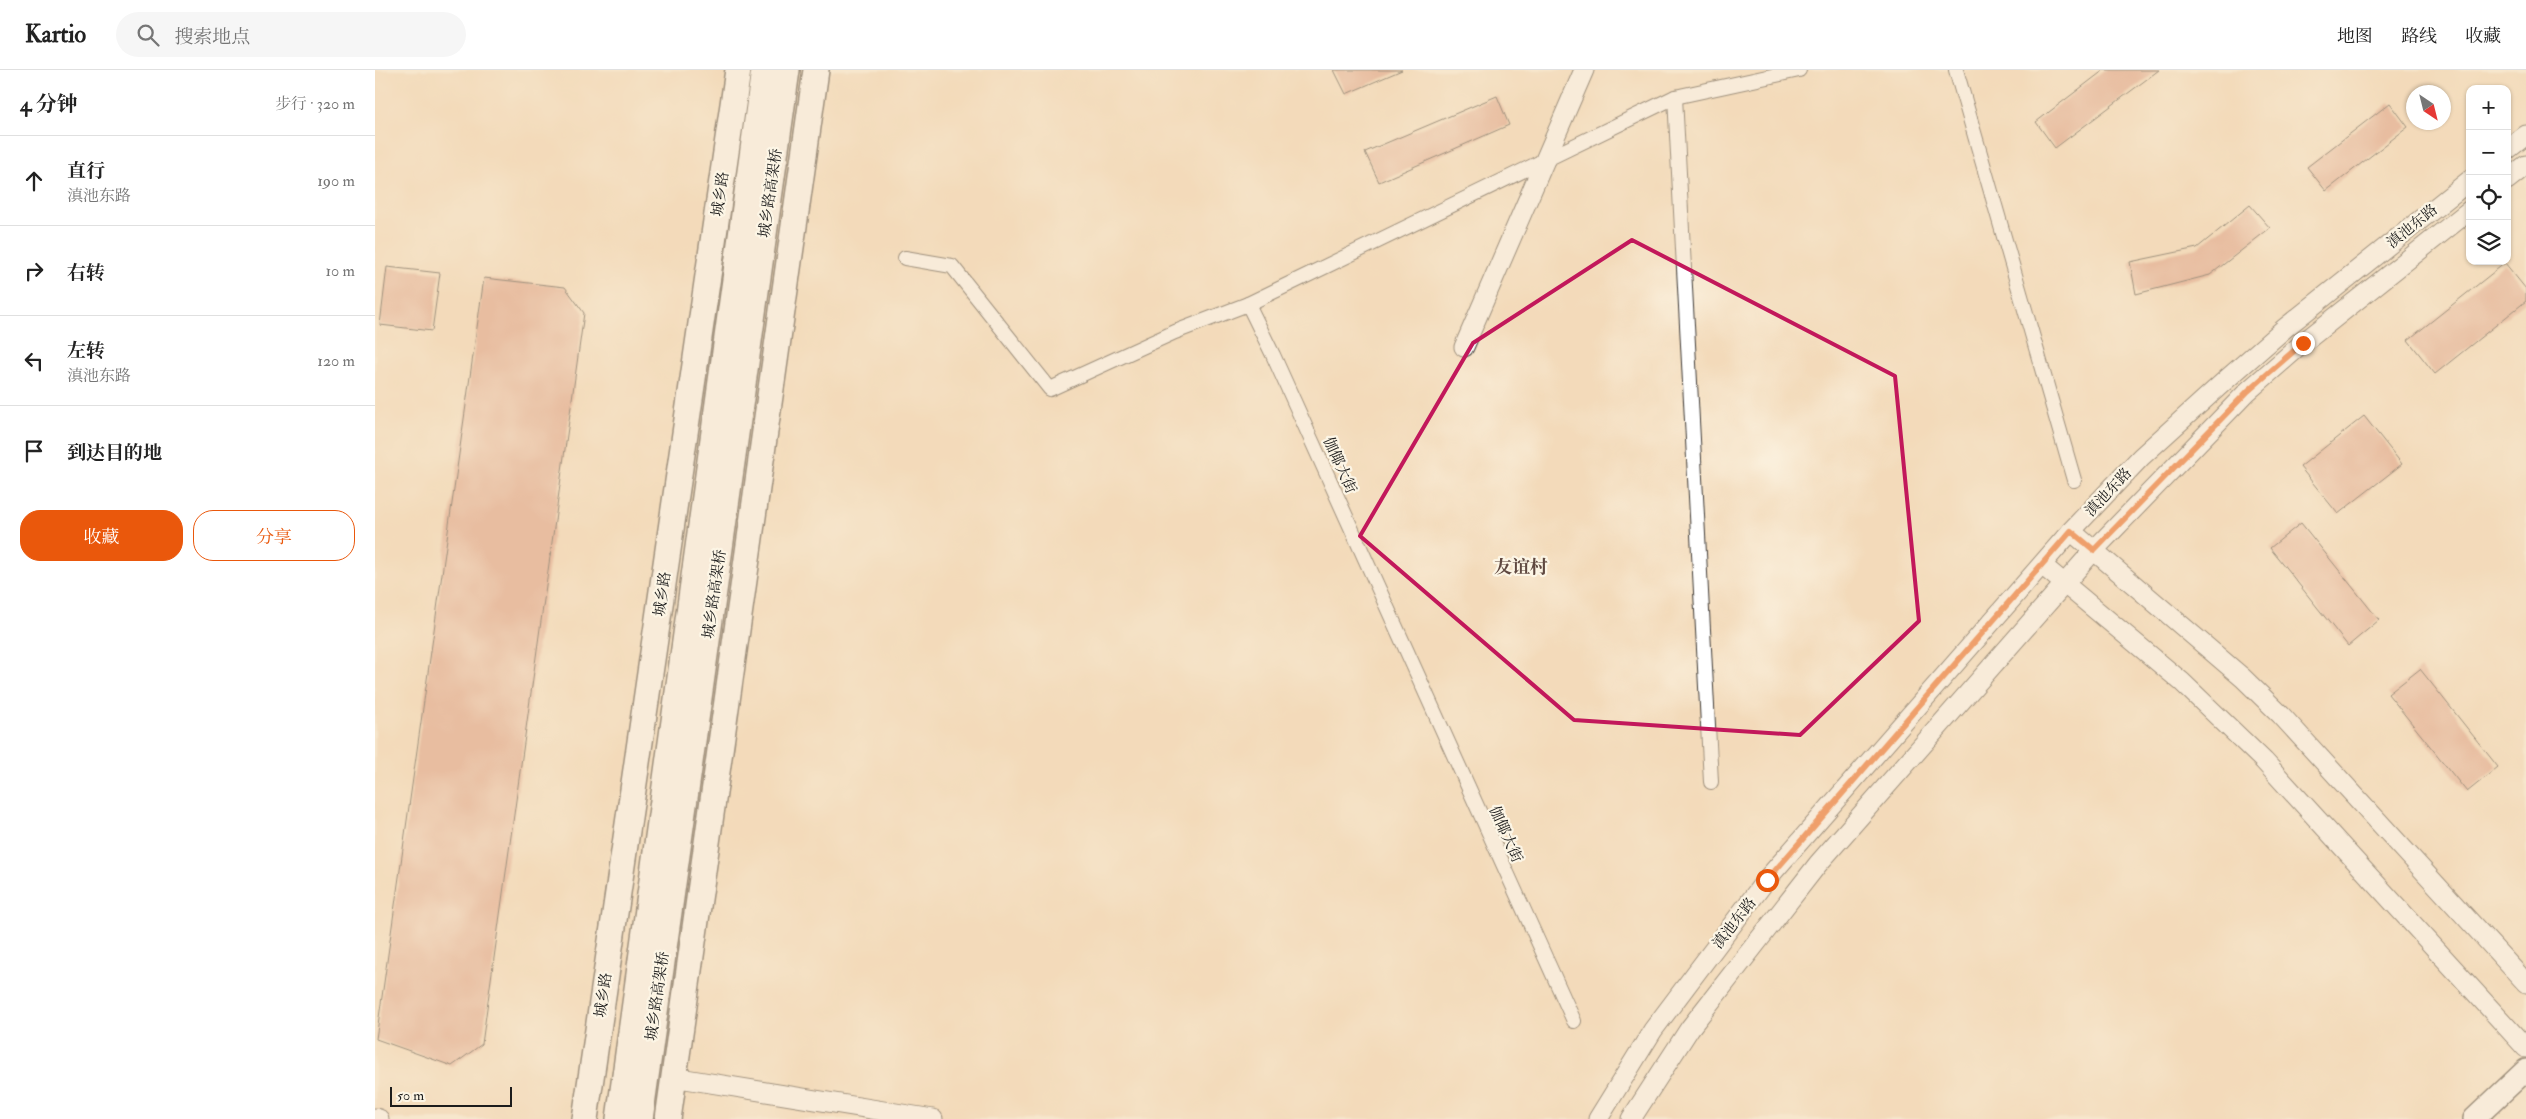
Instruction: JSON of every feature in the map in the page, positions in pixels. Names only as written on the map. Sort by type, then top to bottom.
[{"type":"highway","name":"城乡路","points":[[585,1119],[738,70]]},
{"type":"highway","name":"城乡路高架桥","points":[[619,1119],[763,70]]},
{"type":"highway","name":"城乡路高架桥","points":[[640,1119],[787,70]]},
{"type":"highway","points":[[668,1119],[816,70]]},
{"type":"main road","points":[[2473,1119],[2526,1070]]},
{"type":"street","points":[[1464,347],[1584,70]]},
{"type":"street","points":[[905,258],[953,266],[1050,389],[1175,332],[1248,304],[1675,98],[1799,70]]},
{"type":"street","points":[[1956,70],[2074,480]]},
{"type":"street","points":[[1675,98],[1711,782]]},
{"type":"street","points":[[2511,147],[2526,134]]},
{"type":"street","points":[[2511,177],[2526,165]]},
{"type":"street","name":"滇池东路","points":[[1598,1119],[1653,1030],[1767,880],[2071,531],[2141,457],[2228,378],[2285,328],[2466,183]]},
{"type":"street","name":"滇池东路","points":[[1631,1119],[1690,1028],[1781,910],[1899,770],[2094,550],[2248,391],[2303,343],[2466,213]]},
{"type":"street","name":"伽倻大街","points":[[1248,304],[1273,355],[1574,1021]]},
{"type":"street","points":[[2071,531],[2243,678],[2281,715],[2526,983]]},
{"type":"street","points":[[2042,565],[2182,682],[2264,760],[2526,1048]]},
{"type":"street","points":[[673,1077],[933,1119]]},
{"type":"street","points":[[375,1118],[379,1119]]},
{"type":"highlighted area","points":[[1632,240],[1895,376],[1919,621],[1800,735],[1574,720],[1360,536],[1473,343]]},
{"type":"building","points":[[1334,70],[1402,70],[1346,94]]},
{"type":"building","points":[[2104,70],[2159,70],[2055,148],[2036,122]]},
{"type":"building","points":[[1497,96],[1509,125],[1379,182],[1365,152]]},
{"type":"building","points":[[2390,103],[2406,124],[2406,129],[2326,191],[2307,167]]},
{"type":"building","points":[[2250,205],[2270,228],[2210,275],[2136,294],[2130,262],[2197,248]]},
{"type":"building","points":[[2502,265],[2507,265],[2526,289],[2526,301],[2435,374],[2408,340]]},
{"type":"building","points":[[387,267],[440,273],[432,331],[380,325]]},
{"type":"building","points":[[484,278],[565,287],[584,313],[482,1044],[452,1066],[376,1039]]},
{"type":"building","points":[[2364,416],[2402,464],[2338,514],[2300,467]]},
{"type":"building","points":[[2301,523],[2379,620],[2348,646],[2270,548]]},
{"type":"building","points":[[2420,669],[2498,767],[2467,792],[2388,694]]},
{"type":"district","name":"友谊村","points":[[1521,567]]},
{"type":"route","points":[[1767,880],[1836,798],[2071,531],[2094,550],[2248,391],[2303,343]]}]
